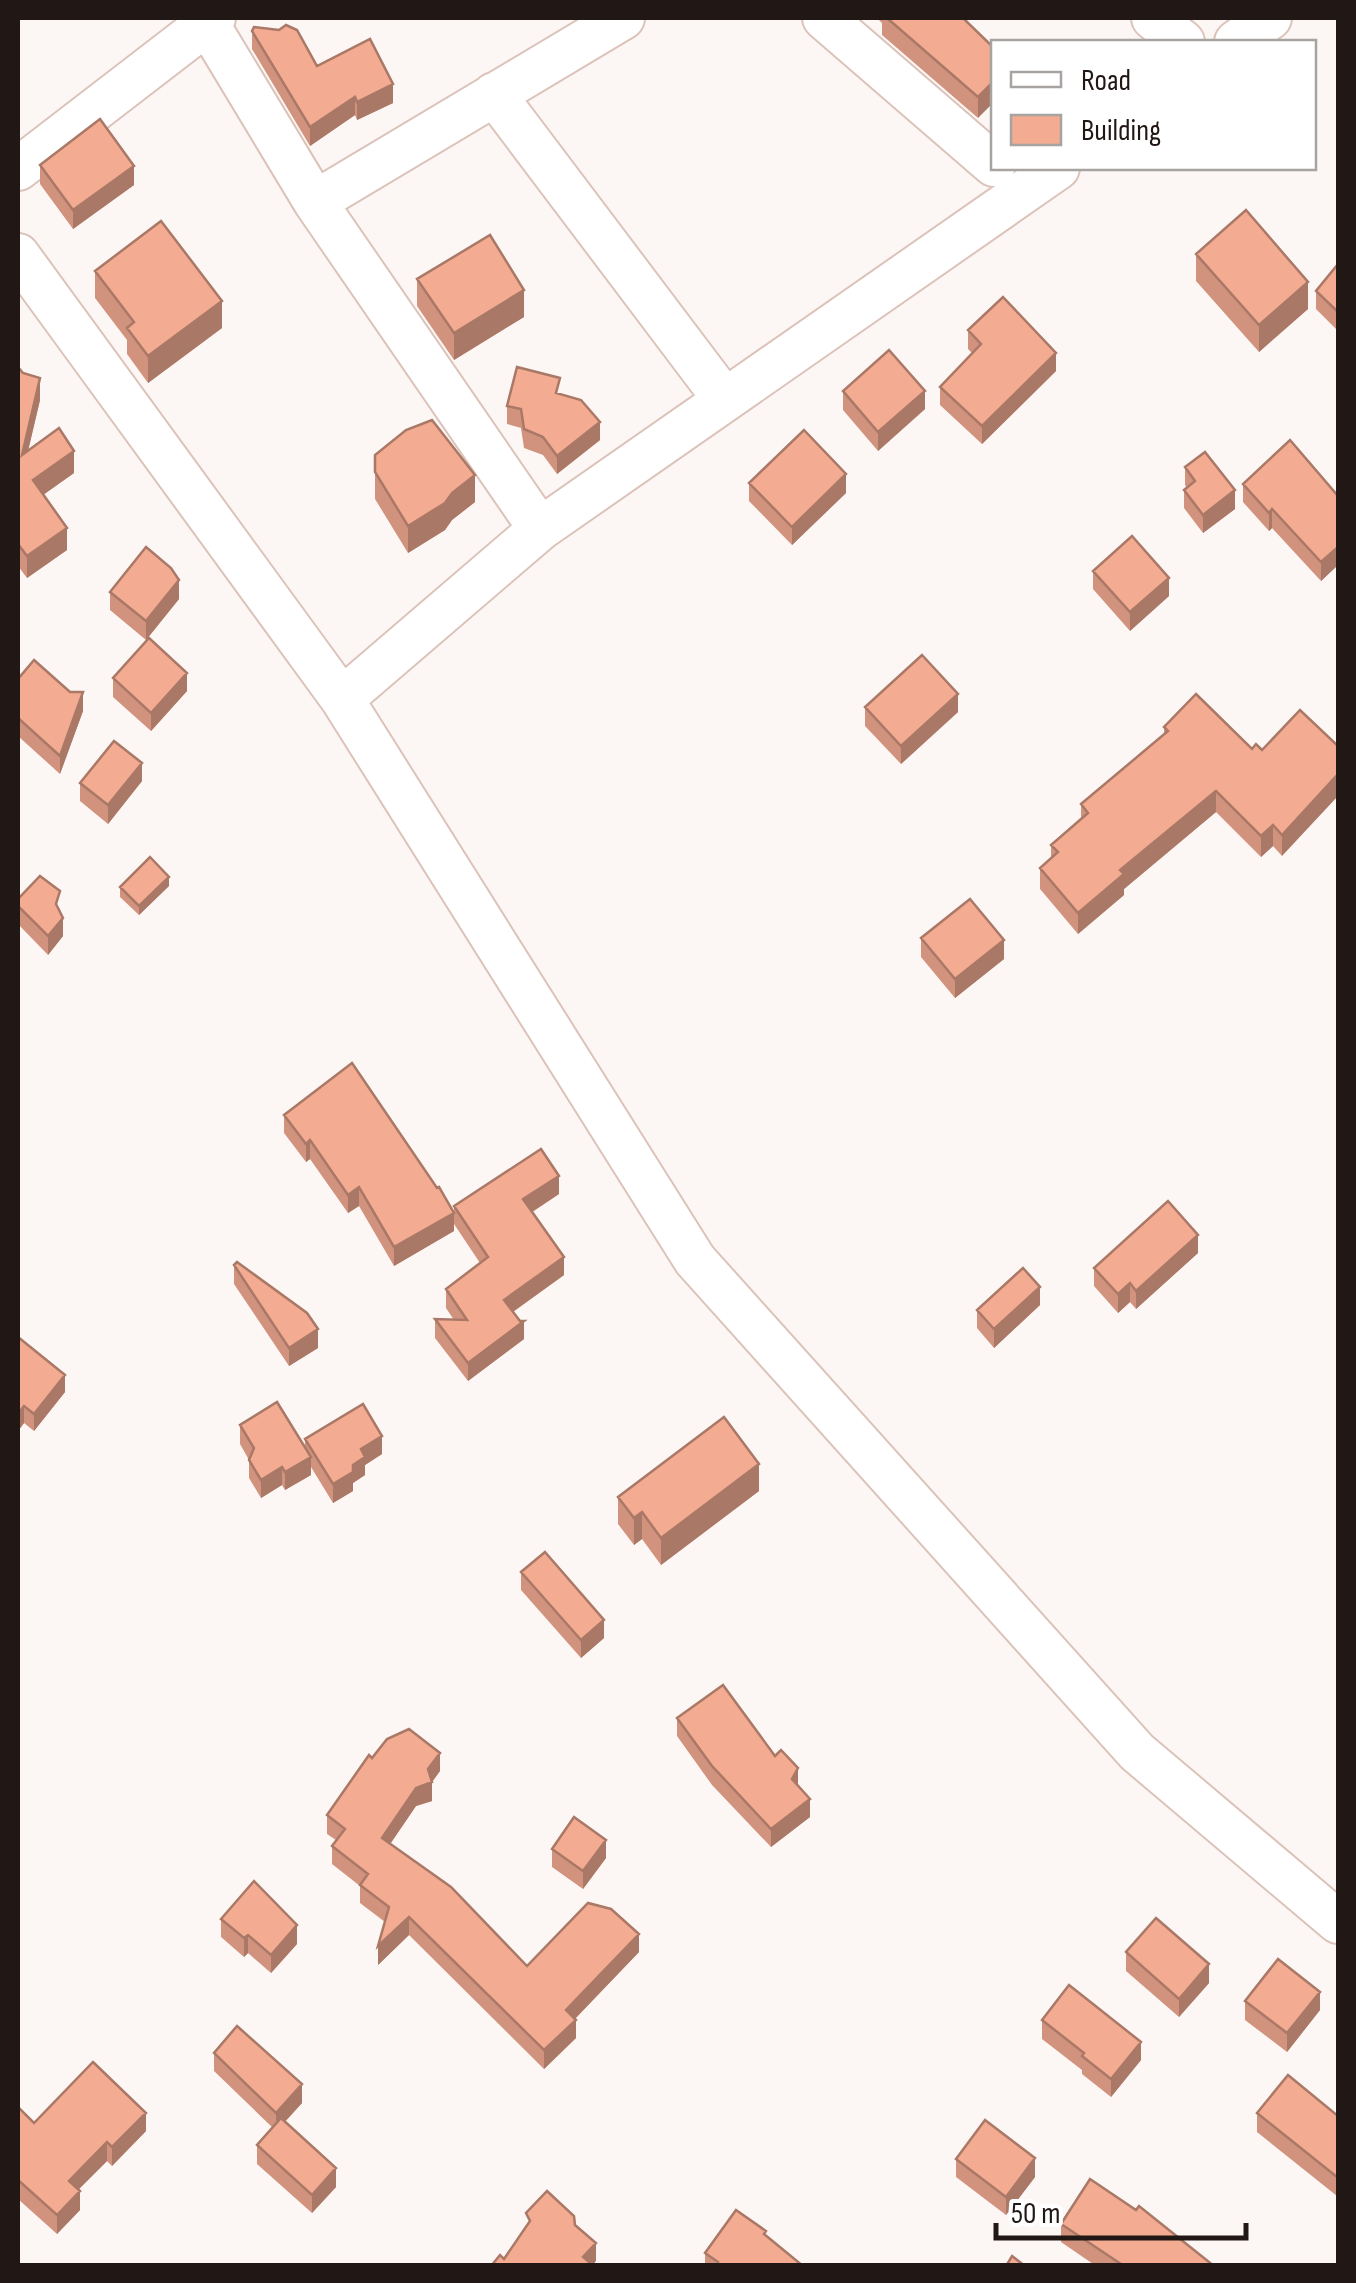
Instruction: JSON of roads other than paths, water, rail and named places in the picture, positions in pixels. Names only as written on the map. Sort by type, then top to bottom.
[{"type":"street","points":[[315,202],[622,18]]},
{"type":"street","points":[[824,18],[991,151]]},
{"type":"street","points":[[1154,18],[1181,40]]},
{"type":"street","points":[[1239,40],[1270,18]]},
{"type":"street","points":[[18,169],[208,19],[315,202],[540,529]]},
{"type":"street","points":[[494,94],[725,400]]},
{"type":"street","points":[[342,699],[540,529],[725,400],[1018,173]]},
{"type":"street","points":[[18,255],[342,699],[695,1260],[1136,1752],[1338,1922]]}]
